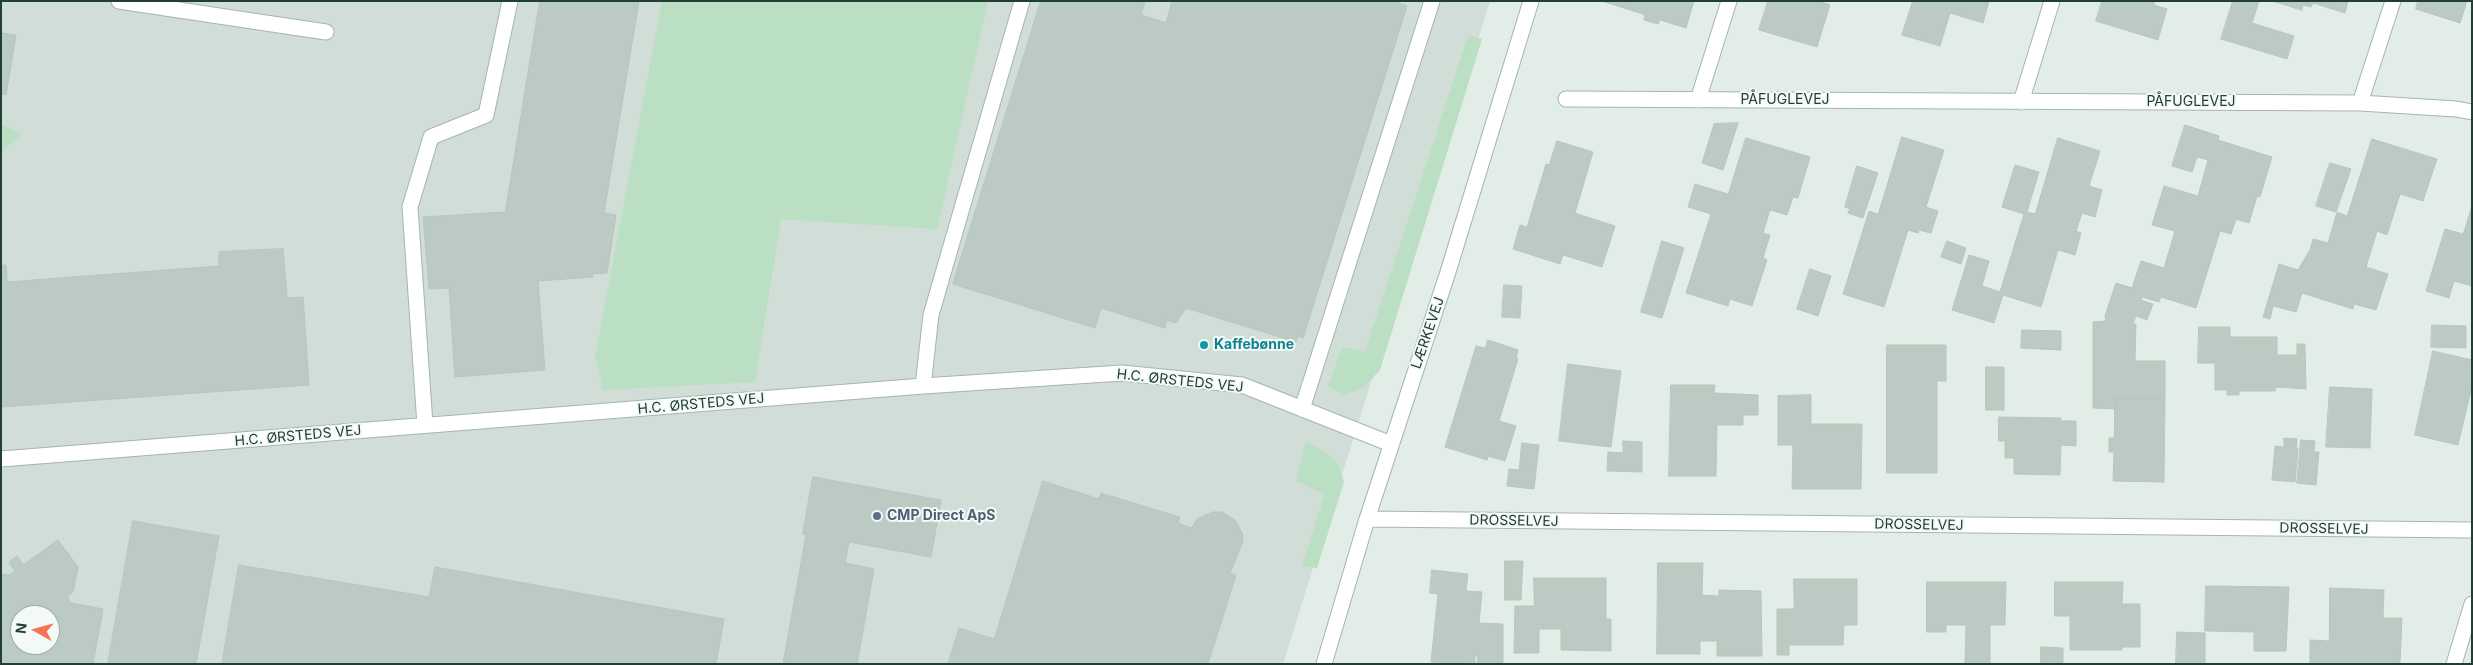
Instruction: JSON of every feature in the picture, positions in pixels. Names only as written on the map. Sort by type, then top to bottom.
[{"type":"street","points":[[119,1],[326,32]]},
{"type":"street","points":[[425,426],[410,207],[431,137],[486,115],[510,1]]},
{"type":"street","points":[[923,386],[931,315],[1022,1]]},
{"type":"street","points":[[1302,409],[1432,1]]},
{"type":"street","name":"LÆRKEVEJ","points":[[1324,664],[1367,519],[1448,272],[1531,1]]},
{"type":"street","points":[[1698,100],[1729,1]]},
{"type":"street","points":[[2021,102],[2052,1]]},
{"type":"street","points":[[2360,103],[2393,1]]},
{"type":"street","name":"PÅFUGLEVEJ","points":[[1566,99],[2360,103],[2456,109],[2472,112]]},
{"type":"street","name":"H.C. ØRSTEDS VEJ","points":[[1,459],[1122,372],[1242,385],[1391,444]]},
{"type":"street","name":"DROSSELVEJ","points":[[1367,519],[2472,530]]},
{"type":"street","points":[[2454,664],[2472,604]]},
{"type":"shaded area","points":[[1,1],[1490,1],[1283,664],[1,664]]},
{"type":"green space","points":[[662,1],[988,1],[937,229],[781,219],[755,382],[603,390],[595,357]]},
{"type":"green space","points":[[1468,36],[1482,39],[1380,370],[1364,387],[1345,395],[1328,386],[1342,347],[1365,352]]},
{"type":"green space","points":[[1,124],[22,134],[1,152]]},
{"type":"green space","points":[[1306,442],[1331,457],[1339,467],[1344,482],[1317,568],[1302,566],[1325,494],[1296,481]]},
{"type":"building","points":[[540,1],[639,1],[604,213],[616,215],[607,273],[592,274],[593,277],[538,281],[545,370],[455,377],[449,288],[429,289],[423,217],[505,212]]},
{"type":"building","points":[[1041,1],[1143,1],[1145,2],[1141,15],[1166,23],[1172,1],[1393,1],[1407,6],[1303,338],[1298,336],[1296,342],[1186,308],[1176,323],[1167,320],[1165,328],[1101,308],[1095,328],[953,284]]},
{"type":"building","points":[[1602,1],[1694,1],[1686,28],[1660,20],[1658,24],[1644,20],[1645,15]]},
{"type":"building","points":[[1768,1],[1819,1],[1830,5],[1817,47],[1759,30]]},
{"type":"building","points":[[1913,1],[1989,1],[1983,23],[1950,13],[1940,46],[1902,35]]},
{"type":"building","points":[[2102,1],[2155,1],[2154,5],[2167,9],[2158,40],[2096,21]]},
{"type":"building","points":[[2233,1],[2259,1],[2252,23],[2294,36],[2287,59],[2221,39]]},
{"type":"building","points":[[2273,1],[2348,1],[2345,13],[2313,3],[2311,7],[2303,5],[2302,10]]},
{"type":"building","points":[[2418,1],[2467,1],[2460,23],[2416,9]]},
{"type":"building","points":[[1,33],[16,35],[6,95],[1,94]]},
{"type":"building","points":[[1738,123],[1723,170],[1702,163],[1714,124]]},
{"type":"building","points":[[2185,125],[2219,136],[2218,140],[2272,157],[2260,197],[2257,196],[2249,223],[2236,219],[2231,234],[2220,231],[2196,308],[2161,297],[2159,302],[2142,297],[2141,300],[2153,304],[2147,320],[2136,316],[2133,324],[2136,324],[2135,361],[2165,361],[2165,399],[2115,398],[2115,409],[2093,408],[2093,322],[2106,321],[2105,316],[2116,283],[2132,288],[2141,261],[2164,268],[2175,231],[2152,225],[2164,186],[2198,196],[2208,160],[2197,157],[2192,172],[2172,166]]},
{"type":"building","points":[[1902,137],[1944,150],[1926,207],[1938,211],[1931,233],[1919,230],[1918,233],[1908,230],[1884,307],[1843,294],[1869,211],[1878,214]]},
{"type":"building","points":[[1746,138],[1810,157],[1798,198],[1793,197],[1787,215],[1770,210],[1763,233],[1770,235],[1763,258],[1767,260],[1752,306],[1730,299],[1728,306],[1686,293],[1711,214],[1688,207],[1695,184],[1728,194]]},
{"type":"building","points":[[2058,138],[2100,151],[2089,186],[2102,190],[2095,217],[2082,213],[2076,231],[2081,233],[2075,255],[2058,250],[2041,307],[2003,295],[1994,323],[1952,310],[1969,255],[1989,261],[1982,286],[2000,292],[2024,214],[2002,207],[2015,165],[2039,172],[2027,212],[2035,214]]},
{"type":"building","points":[[2372,139],[2437,159],[2423,201],[2400,194],[2387,235],[2377,231],[2366,267],[2388,274],[2376,310],[2354,304],[2353,309],[2302,293],[2296,312],[2273,306],[2270,319],[2263,317],[2279,264],[2298,270],[2310,250],[2313,239],[2328,243],[2337,212],[2347,216]]},
{"type":"building","points":[[1557,141],[1593,152],[1575,213],[1615,226],[1602,267],[1563,255],[1560,264],[1513,249],[1520,225],[1527,227],[1546,164],[1549,165]]},
{"type":"building","points":[[2330,163],[2351,169],[2336,212],[2316,206]]},
{"type":"building","points":[[1857,166],[1878,173],[1863,218],[1848,213],[1850,209],[1845,207]]},
{"type":"building","points":[[2472,206],[2472,286],[2454,281],[2449,298],[2426,291],[2445,229],[2463,234]]},
{"type":"building","points":[[1662,241],[1684,248],[1662,318],[1641,312]]},
{"type":"building","points":[[1947,241],[1966,248],[1961,264],[1941,257]]},
{"type":"building","points":[[283,249],[287,298],[303,297],[309,385],[1,407],[1,265],[6,265],[7,282],[219,266],[219,252]]},
{"type":"building","points":[[1810,269],[1831,276],[1818,316],[1797,309]]},
{"type":"building","points":[[1504,285],[1522,286],[1520,318],[1502,317]]},
{"type":"building","points":[[2432,325],[2466,326],[2466,348],[2431,347]]},
{"type":"building","points":[[2199,327],[2230,327],[2230,337],[2277,337],[2277,355],[2297,355],[2297,344],[2305,344],[2306,389],[2276,387],[2275,391],[2239,391],[2239,395],[2227,395],[2227,390],[2215,390],[2215,363],[2198,363]]},
{"type":"building","points":[[2022,330],[2061,331],[2061,350],[2021,348]]},
{"type":"building","points":[[1488,340],[1518,350],[1516,358],[1518,359],[1499,421],[1516,426],[1505,461],[1488,456],[1487,460],[1445,447],[1476,346],[1485,348]]},
{"type":"building","points":[[1887,345],[1946,345],[1946,381],[1937,381],[1937,473],[1887,473]]},
{"type":"building","points":[[2433,351],[2472,360],[2472,386],[2458,445],[2415,435]]},
{"type":"building","points":[[1568,364],[1621,371],[1611,447],[1559,441]]},
{"type":"building","points":[[1986,367],[2004,367],[2004,410],[1986,410]]},
{"type":"building","points":[[1671,385],[1715,385],[1714,393],[1758,395],[1758,415],[1743,415],[1743,425],[1717,425],[1716,476],[1669,476]]},
{"type":"building","points":[[2330,387],[2372,389],[2370,448],[2326,447]]},
{"type":"building","points":[[1811,395],[1811,424],[1862,424],[1861,489],[1792,489],[1793,445],[1778,445],[1778,396]]},
{"type":"building","points":[[2115,398],[2165,399],[2164,482],[2113,481],[2114,452],[2109,452],[2109,438],[2114,438]]},
{"type":"building","points":[[1999,417],[2061,418],[2061,421],[2076,421],[2076,446],[2061,445],[2060,475],[2014,474],[2014,458],[2005,458],[2005,441],[1999,441]]},
{"type":"building","points":[[2284,438],[2297,439],[2295,482],[2272,480],[2275,446],[2284,447]]},
{"type":"building","points":[[2301,440],[2315,441],[2314,452],[2319,452],[2316,485],[2297,483]]},
{"type":"building","points":[[1623,441],[1642,442],[1642,472],[1607,471],[1608,452],[1623,453]]},
{"type":"building","points":[[1522,443],[1539,445],[1534,489],[1507,486],[1509,469],[1519,470]]},
{"type":"building","points":[[813,477],[941,500],[931,557],[849,542],[845,563],[874,569],[857,664],[783,664],[806,535],[803,534]]},
{"type":"building","points":[[1043,481],[1099,499],[1101,493],[1180,517],[1178,523],[1192,528],[1197,519],[1213,512],[1222,512],[1235,520],[1242,533],[1243,541],[1230,573],[1236,575],[1208,664],[948,664],[959,628],[994,639]]},
{"type":"building","points":[[133,521],[219,536],[196,664],[108,664]]},
{"type":"building","points":[[58,540],[78,567],[73,592],[67,596],[71,603],[103,609],[93,664],[1,664],[1,574],[9,575],[15,571],[9,562],[17,556],[23,565]]},
{"type":"building","points":[[1505,561],[1523,561],[1521,600],[1505,600]]},
{"type":"building","points":[[1658,563],[1703,563],[1702,595],[1719,596],[1719,590],[1761,591],[1762,656],[1717,656],[1717,641],[1700,641],[1700,654],[1657,654]]},
{"type":"building","points":[[239,565],[429,597],[435,567],[724,619],[716,664],[222,664]]},
{"type":"building","points":[[1432,570],[1468,574],[1466,591],[1482,592],[1479,623],[1503,624],[1503,664],[1477,664],[1478,656],[1475,656],[1475,664],[1431,662],[1438,594],[1430,593]]},
{"type":"building","points":[[1534,578],[1606,578],[1606,619],[1611,619],[1611,651],[1561,650],[1561,629],[1539,629],[1539,653],[1514,653],[1515,606],[1534,606]]},
{"type":"building","points":[[1794,579],[1857,579],[1857,625],[1844,625],[1843,645],[1789,645],[1789,655],[1777,655],[1777,609],[1794,609]]},
{"type":"building","points":[[1927,582],[2006,582],[2005,625],[1990,625],[1990,664],[1965,664],[1966,625],[1946,625],[1946,632],[1927,632]]},
{"type":"building","points":[[2055,582],[2123,582],[2122,604],[2140,604],[2140,647],[2122,647],[2122,650],[2070,650],[2070,616],[2055,616]]},
{"type":"building","points":[[2206,586],[2289,587],[2286,651],[2254,651],[2254,632],[2205,631]]},
{"type":"building","points":[[2330,588],[2384,590],[2383,618],[2402,618],[2400,664],[2310,664],[2310,640],[2329,641]]},
{"type":"building","points":[[2177,632],[2205,633],[2205,664],[2176,664]]},
{"type":"building","points":[[2041,647],[2063,648],[2063,664],[2041,664]]},
{"type":"place","name":"Kaffebønne","points":[[1204,345]]},
{"type":"place","name":"CMP Direct ApS","points":[[877,516]]}]
